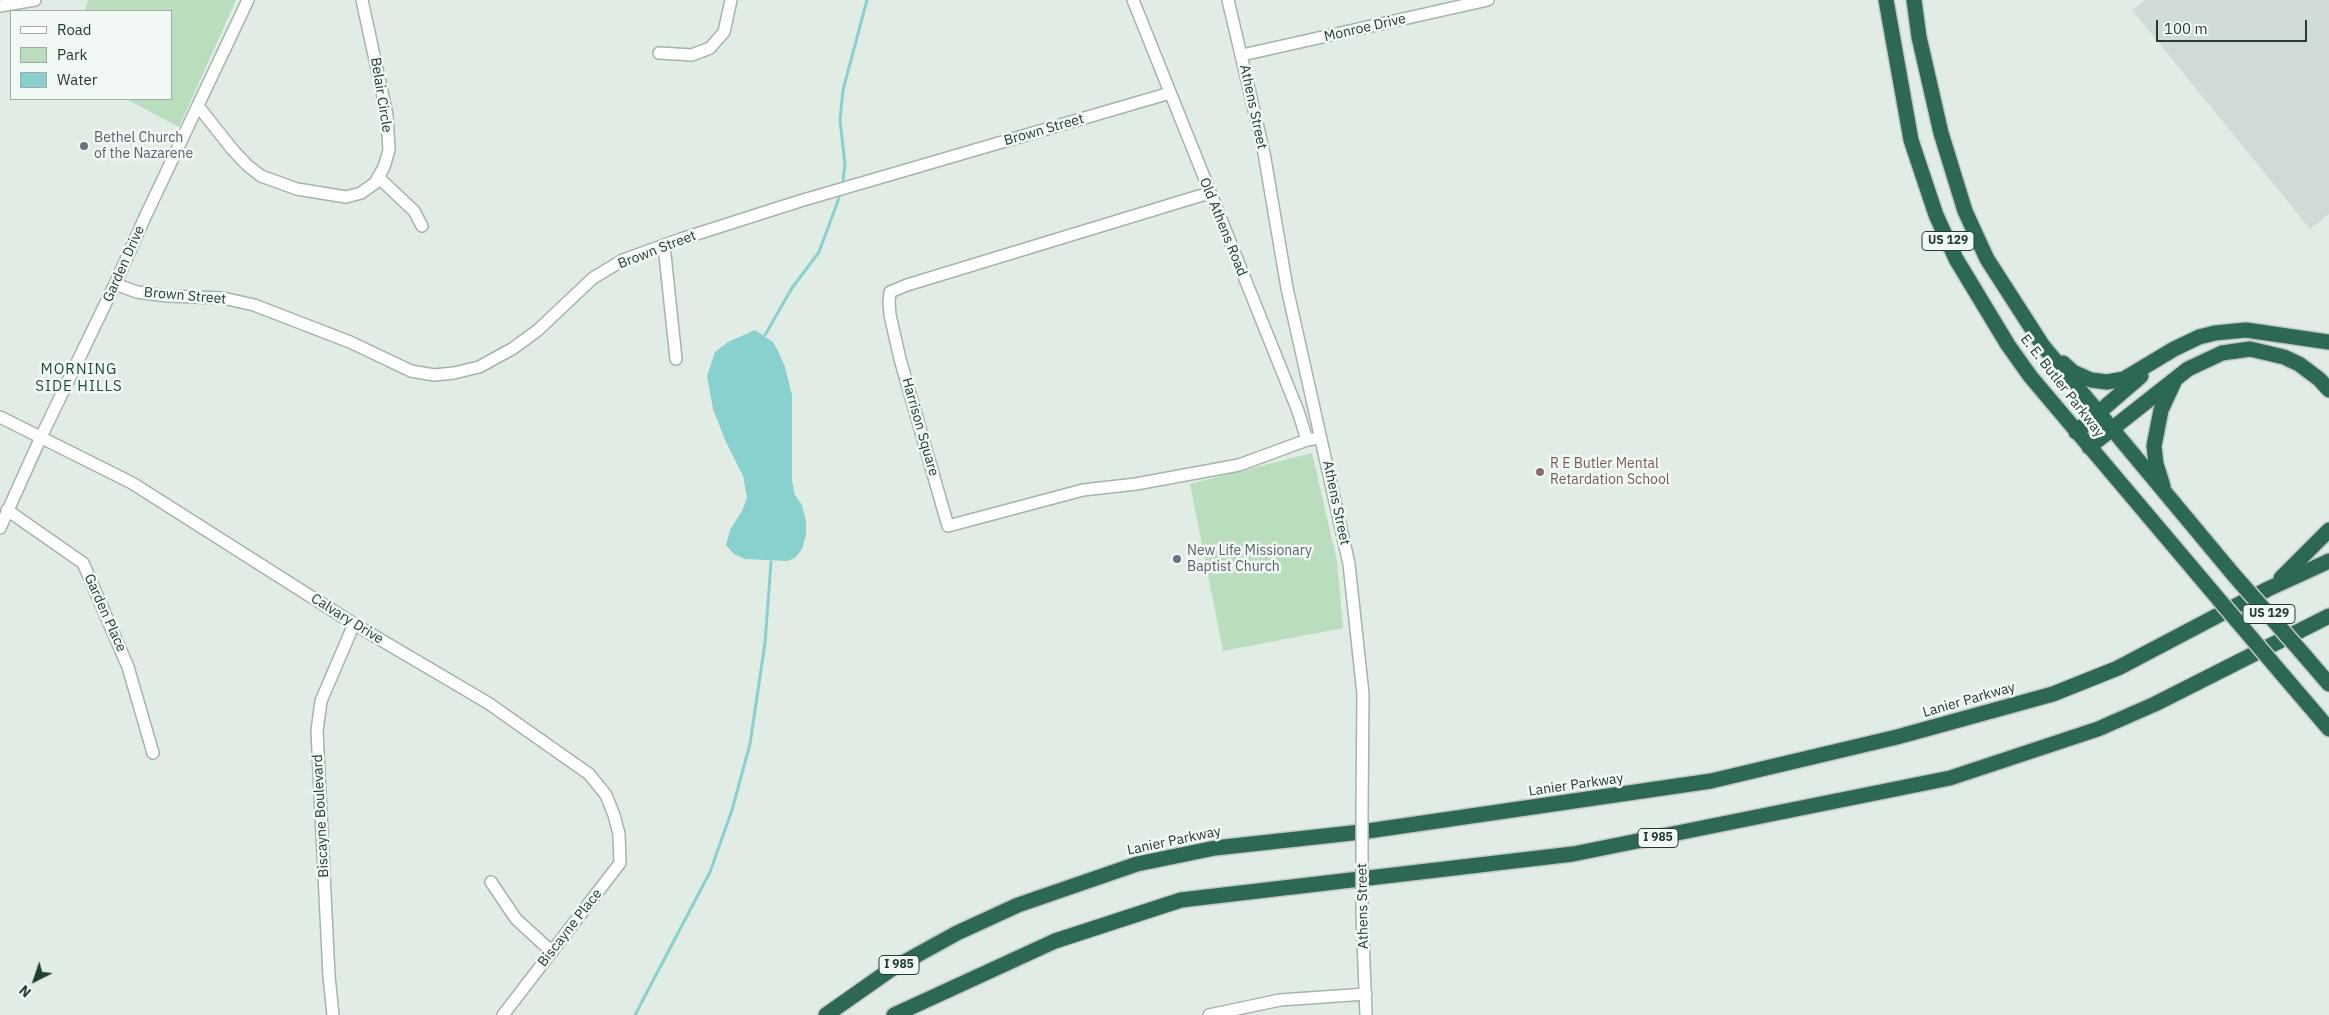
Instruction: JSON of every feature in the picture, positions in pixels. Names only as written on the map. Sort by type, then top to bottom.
[{"type":"highway","name":"E. E. Butler Parkway","points":[[1886,0],[1910,140],[1936,215],[1956,259],[2008,345],[2088,447],[2329,729]]},
{"type":"highway","name":"E. E. Butler Parkway","points":[[1914,0],[1919,37],[1941,133],[1966,211],[1988,259],[2043,346],[2167,497],[2329,684]]},
{"type":"highway","points":[[2043,346],[2073,372],[2091,380],[2107,382],[2124,379],[2160,357],[2199,337],[2230,330],[2261,331],[2329,342]]},
{"type":"highway","points":[[2088,447],[2188,369],[2210,356],[2238,349],[2284,357],[2299,364],[2319,379],[2329,390]]},
{"type":"highway","points":[[2076,432],[2160,357]]},
{"type":"highway","points":[[2167,497],[2156,464],[2154,446],[2161,410],[2175,379]]},
{"type":"highway","name":"US 129","points":[[2268,589],[2303,558],[2329,530]]},
{"type":"highway","name":"Lanier Parkway","points":[[826,1015],[890,970],[957,934],[1018,905],[1137,864],[1215,848],[1362,832],[1711,781],[1879,742],[2053,694],[2118,668],[2268,589],[2329,561]]},
{"type":"highway","name":"I 985","points":[[894,1015],[1055,941],[1181,900],[1574,854],[1950,778],[2098,729],[2155,704],[2329,616]]},
{"type":"street","points":[[0,6],[35,0]]},
{"type":"street","name":"Garden Drive","points":[[0,528],[41,437],[116,284],[146,215],[248,0]]},
{"type":"street","name":"Belair Circle","points":[[198,106],[247,165],[261,176],[297,189],[346,197],[361,193],[375,183],[384,167],[389,150],[387,114],[362,0]]},
{"type":"street","points":[[659,53],[692,55],[710,48],[724,32],[731,0]]},
{"type":"street","name":"Old Athens Road","points":[[1133,0],[1298,411],[1307,440]]},
{"type":"street","name":"Athens Street","points":[[1228,0],[1264,153],[1288,288],[1349,564],[1363,694],[1362,913],[1366,1015]]},
{"type":"street","name":"Monroe Drive","points":[[1242,55],[1488,0]]},
{"type":"street","name":"Brown Street","points":[[116,284],[137,292],[157,295],[223,298],[254,305],[350,342],[411,371],[434,375],[479,367],[512,349],[538,330],[593,278],[623,260],[800,202],[1170,93]]},
{"type":"street","points":[[378,177],[414,212],[422,226]]},
{"type":"street","name":"Harrison Square","points":[[1210,193],[890,292],[890,315],[900,359],[948,526],[1083,490],[1136,484],[1240,465],[1307,440]]},
{"type":"street","points":[[664,245],[676,359]]},
{"type":"street","name":"Calvary Drive","points":[[0,417],[132,482],[354,624],[488,703],[589,774],[606,795],[619,834]]},
{"type":"street","points":[[1307,440],[1322,438]]},
{"type":"street","name":"Garden Place","points":[[7,510],[83,563],[128,667],[153,753]]},
{"type":"street","name":"Biscayne Boulevard","points":[[333,1015],[328,976],[318,731],[322,701],[354,624]]},
{"type":"street","name":"Biscayne Place","points":[[503,1015],[620,863],[619,834]]},
{"type":"street","points":[[491,882],[516,920],[552,952]]},
{"type":"street","points":[[1209,1015],[1280,1000],[1366,994]]},
{"type":"shaded area","points":[[2145,0],[2329,0],[2329,214],[2310,229],[2132,10]]},
{"type":"green space","points":[[88,0],[236,0],[179,127],[128,100],[172,100],[172,10],[85,10]]},
{"type":"green space","points":[[1312,453],[1337,561],[1343,628],[1223,651],[1190,484]]},
{"type":"water","points":[[755,330],[773,342],[785,367],[792,395],[792,481],[795,495],[802,505],[806,521],[806,535],[802,549],[795,558],[787,561],[745,559],[734,554],[726,545],[730,530],[743,509],[747,497],[743,476],[725,440],[713,409],[707,376],[715,352],[728,342]]},
{"type":"waterway","points":[[843,180],[845,165],[840,120],[843,90],[867,0]]},
{"type":"waterway","points":[[765,335],[792,288],[819,252],[839,198]]},
{"type":"waterway","points":[[635,1015],[710,872],[732,810],[750,744],[765,643],[771,562]]},
{"type":"place","name":"Bethel Church of the Nazarene","points":[[84,146]]},
{"type":"place","name":"R E Butler Mental Retardation School","points":[[1540,472]]},
{"type":"place","name":"New Life Missionary Baptist Church","points":[[1177,559]]},
{"type":"district","name":"MORNING SIDE HILLS","points":[[79,378]]}]
